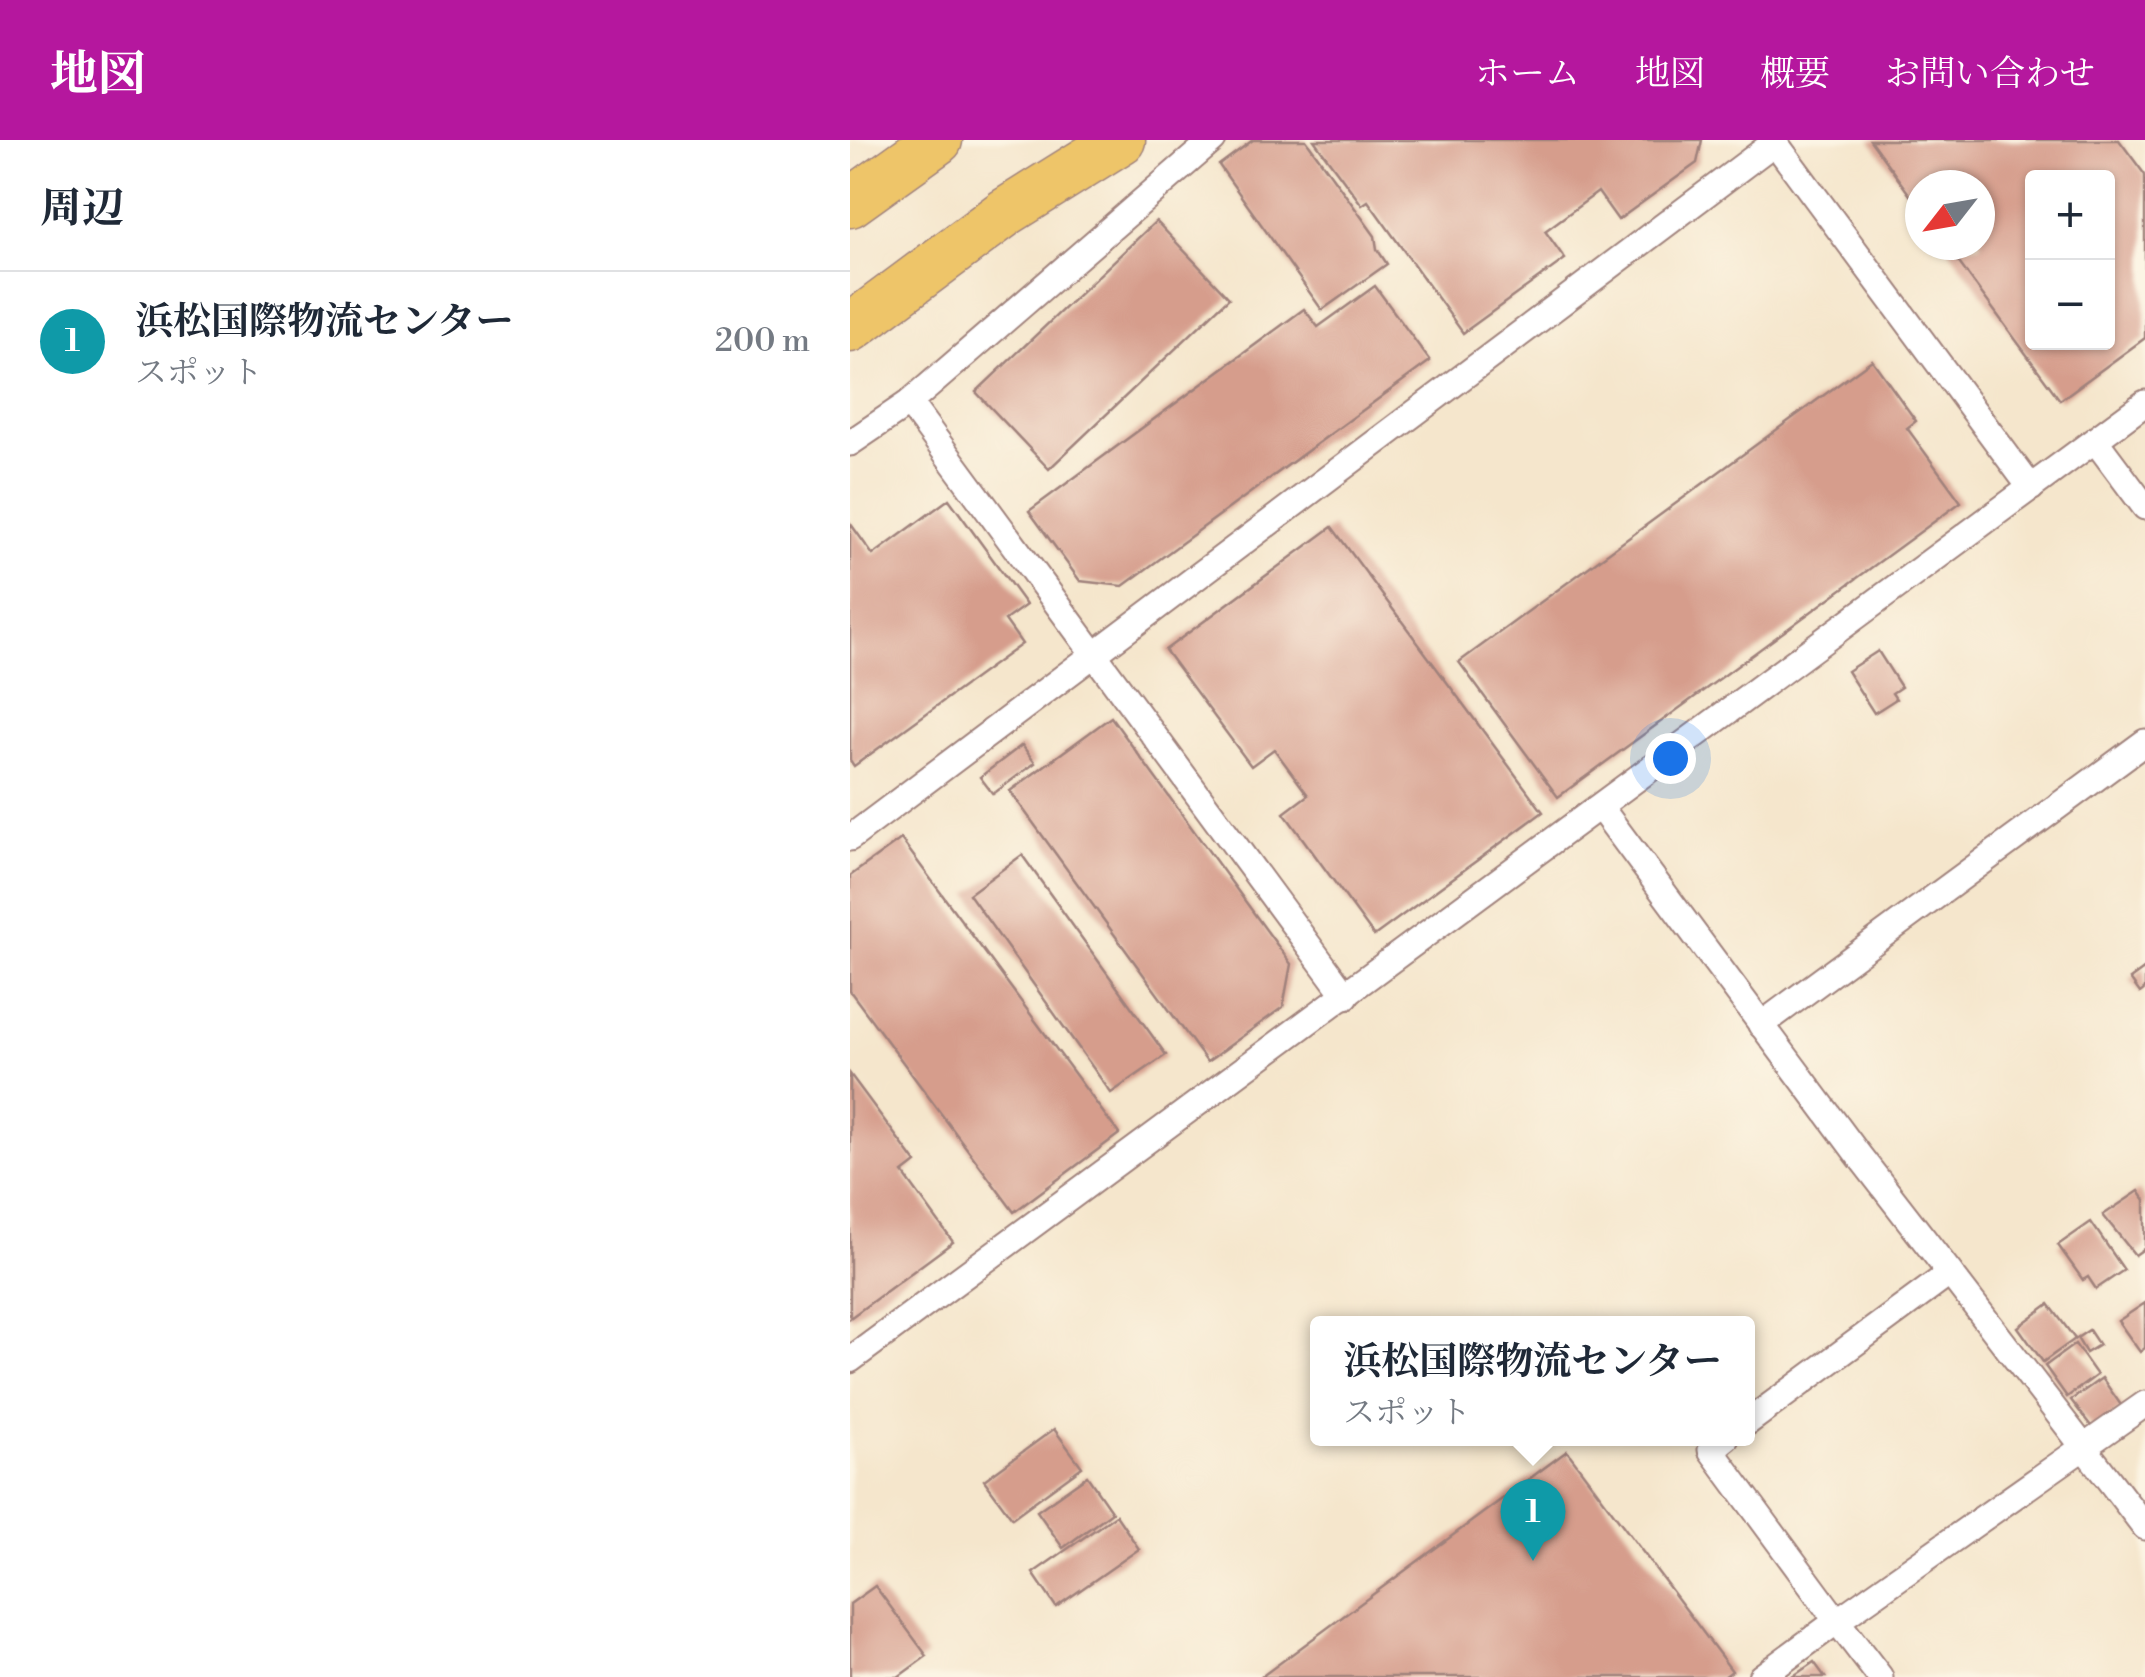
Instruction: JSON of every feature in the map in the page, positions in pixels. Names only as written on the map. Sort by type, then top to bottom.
[{"type":"highway","points":[[850,203],[938,140]]},
{"type":"highway","points":[[1006,212],[1072,140]]},
{"type":"highway","points":[[850,328],[1006,212],[1120,140]]},
{"type":"street","points":[[850,443],[909,402],[1213,140]]},
{"type":"street","points":[[850,838],[1774,141],[2031,488]]},
{"type":"street","points":[[909,402],[1346,996]]},
{"type":"street","points":[[850,1360],[2145,403]]},
{"type":"street","points":[[2095,440],[2145,508]]},
{"type":"street","points":[[1761,1024],[2145,742]]},
{"type":"street","points":[[1600,807],[2145,1527]]},
{"type":"street","points":[[1755,1417],[1950,1273]]},
{"type":"street","points":[[1761,1677],[2145,1404]]},
{"type":"street","points":[[1715,1446],[1710,1450],[1880,1677]]},
{"type":"building","points":[[1253,140],[1306,140],[1375,236],[1377,249],[1387,264],[1322,310],[1219,165]]},
{"type":"building","points":[[1314,140],[1702,140],[1697,163],[1618,220],[1598,192],[1545,231],[1565,259],[1463,333],[1368,201],[1362,205]]},
{"type":"building","points":[[1870,140],[2119,140],[2145,175],[2145,338],[2060,400],[1957,260],[1995,260],[1995,170],[1905,170],[1905,188]]},
{"type":"building","points":[[1156,221],[1229,298],[1049,469],[976,392]]},
{"type":"building","points":[[1375,286],[1430,361],[1123,586],[1080,581],[1029,511],[1304,309],[1318,327]]},
{"type":"building","points":[[1872,360],[1916,421],[1907,428],[1961,502],[1558,797],[1459,662]]},
{"type":"building","points":[[949,499],[1026,605],[1005,620],[1022,644],[854,766],[850,760],[850,523],[873,555]]},
{"type":"building","points":[[1332,527],[1543,812],[1374,936],[1284,813],[1308,795],[1274,749],[1251,766],[1165,650]]},
{"type":"building","points":[[1878,651],[1901,687],[1892,693],[1896,699],[1874,713],[1847,671]]},
{"type":"building","points":[[1111,717],[1291,964],[1283,1007],[1207,1062],[1010,791]]},
{"type":"building","points":[[1022,745],[1035,763],[993,794],[980,777]]},
{"type":"building","points":[[901,839],[1119,1134],[1014,1212],[850,991],[850,876]]},
{"type":"building","points":[[1022,855],[1166,1055],[1111,1093],[969,894]]},
{"type":"building","points":[[2145,968],[2145,989],[2140,993],[2130,979]]},
{"type":"building","points":[[850,1074],[916,1163],[903,1173],[953,1242],[850,1318]]},
{"type":"building","points":[[2139,1191],[2145,1200],[2145,1248],[2135,1255],[2103,1215]]},
{"type":"building","points":[[2091,1222],[2124,1270],[2096,1289],[2088,1277],[2083,1280],[2058,1245]]},
{"type":"building","points":[[2145,1303],[2145,1348],[2140,1352],[2118,1321]]},
{"type":"building","points":[[2049,1304],[2075,1339],[2043,1362],[2018,1327]]},
{"type":"building","points":[[2089,1330],[2099,1345],[2086,1353],[2077,1338]]},
{"type":"building","points":[[2075,1344],[2097,1375],[2067,1397],[2045,1366]]},
{"type":"building","points":[[2102,1378],[2123,1408],[2094,1430],[2071,1400]]},
{"type":"building","points":[[1054,1429],[1082,1467],[1012,1518],[984,1480]]},
{"type":"building","points":[[1567,1451],[1732,1671],[1724,1677],[1261,1677]]},
{"type":"building","points":[[1087,1476],[1112,1512],[1063,1548],[1037,1511]]},
{"type":"building","points":[[1116,1515],[1139,1549],[1056,1607],[1033,1573]]},
{"type":"building","points":[[875,1586],[927,1656],[898,1677],[850,1677],[850,1604]]},
{"type":"building","points":[[1814,1662],[1825,1677],[1792,1677]]},
{"type":"place","name":"浜松国際物流センター","points":[[1533,1561]]}]
